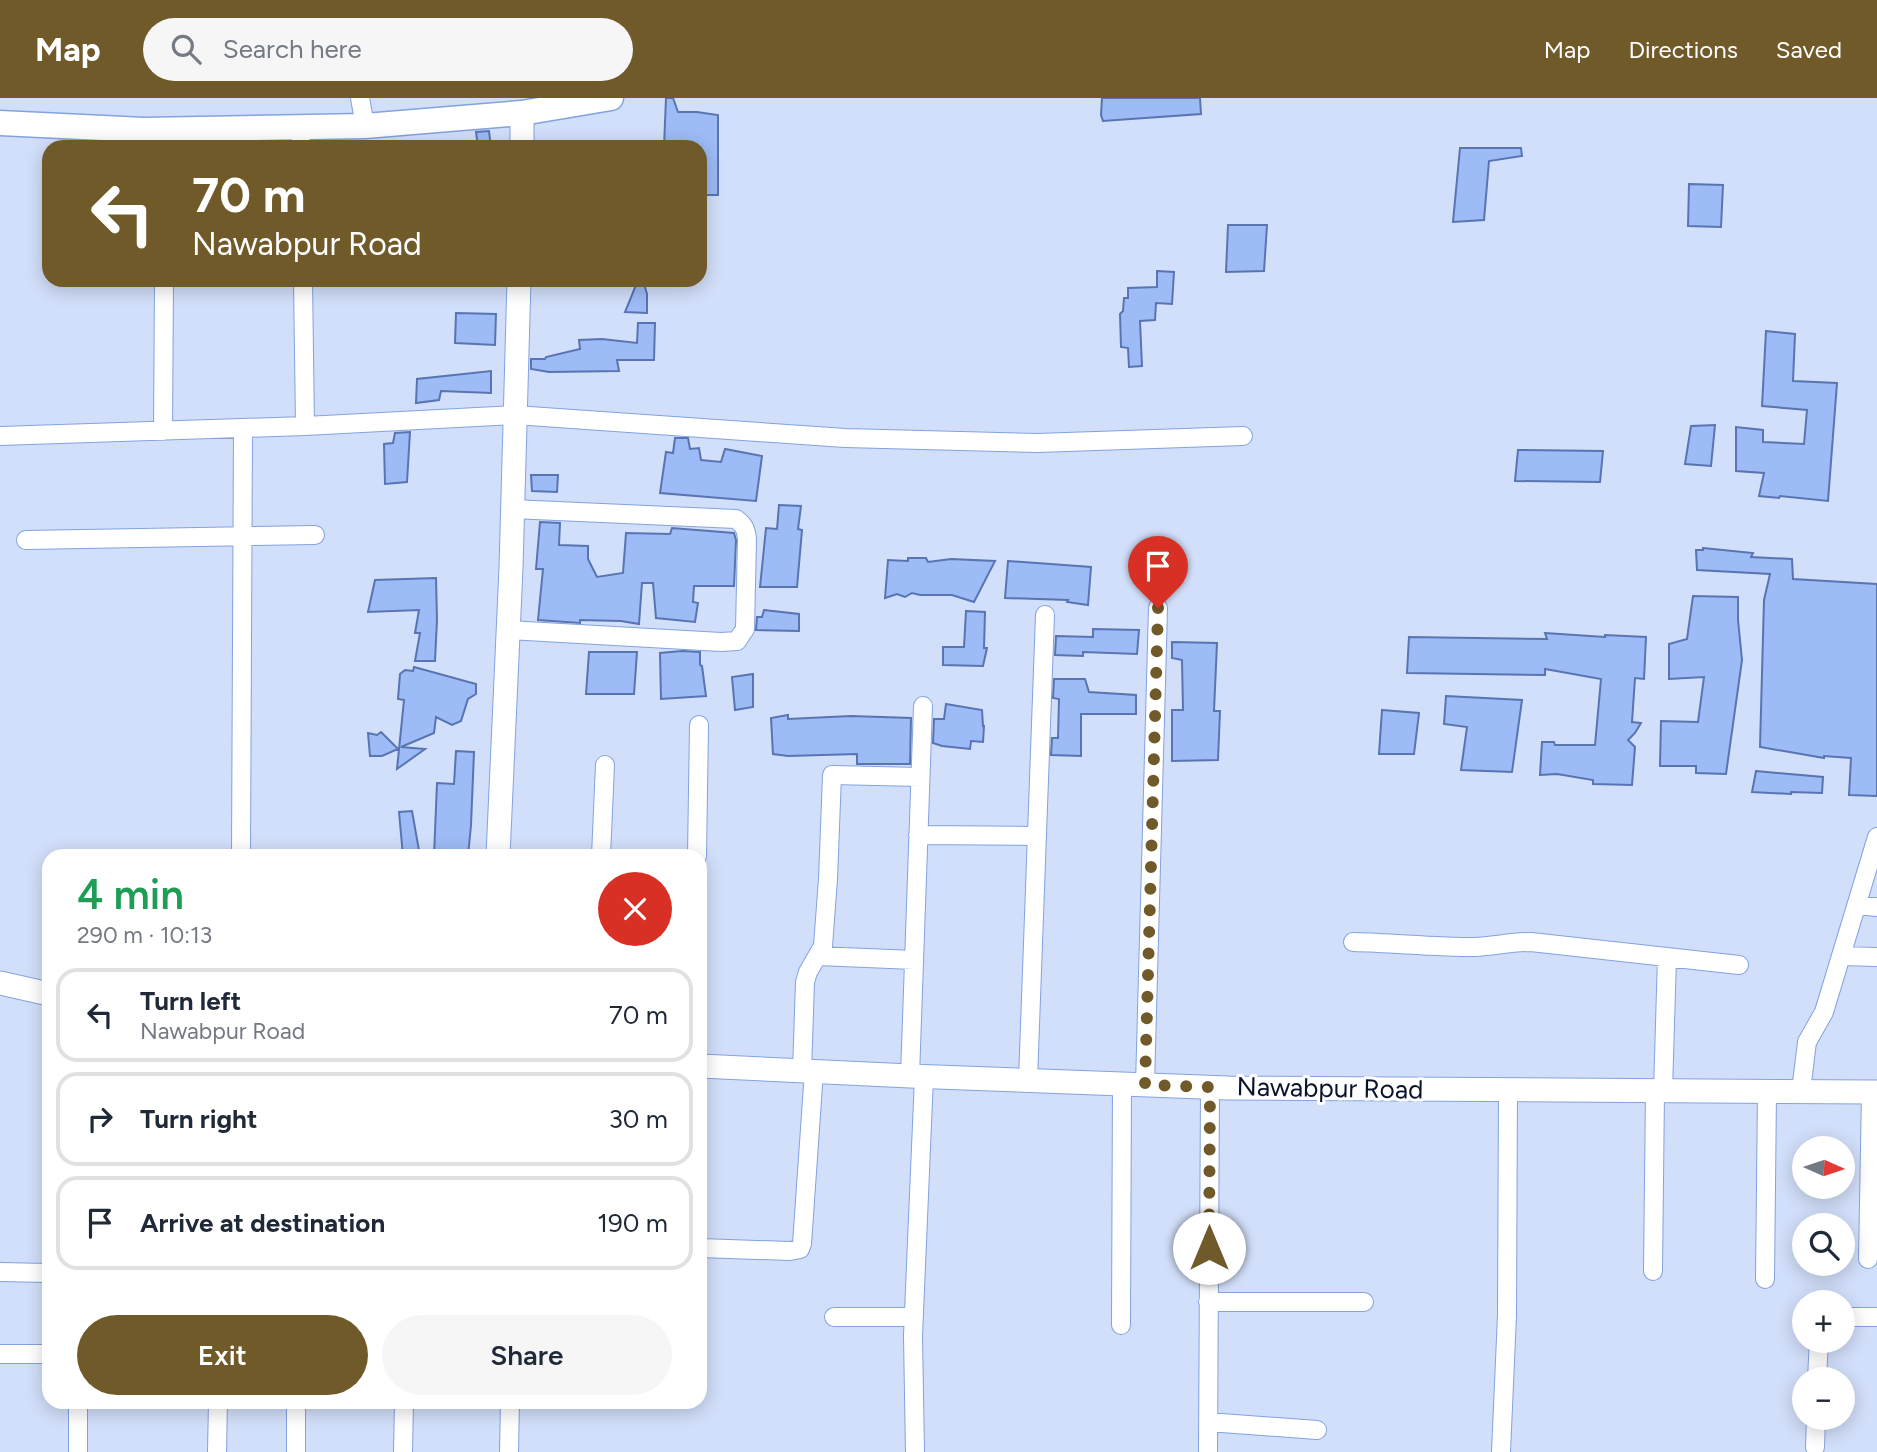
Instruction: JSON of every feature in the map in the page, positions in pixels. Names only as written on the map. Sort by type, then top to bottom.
[{"type":"main road","points":[[0,123],[301,137],[521,106],[611,98]]},
{"type":"street","points":[[360,98],[365,126]]},
{"type":"street","points":[[521,106],[522,140]]},
{"type":"street","points":[[163,431],[164,287]]},
{"type":"street","points":[[303,287],[305,426]]},
{"type":"street","points":[[498,849],[519,287]]},
{"type":"street","points":[[0,436],[305,426],[515,415],[845,438],[1037,443],[1243,436]]},
{"type":"street","points":[[241,849],[243,428]]},
{"type":"street","points":[[508,630],[729,642],[737,641],[745,629],[747,539],[743,524],[736,519],[512,509]]},
{"type":"street","points":[[26,540],[315,535]]},
{"type":"street","points":[[1121,1325],[1158,608]]},
{"type":"street","points":[[1028,1080],[1045,615]]},
{"type":"street","points":[[915,1452],[917,1077],[914,960],[923,706]]},
{"type":"street","points":[[696,849],[699,725]]},
{"type":"street","points":[[601,849],[605,765]]},
{"type":"street","points":[[707,1248],[800,1249],[808,1071],[805,982],[823,946],[832,775],[920,777]]},
{"type":"street","points":[[918,835],[1037,835]]},
{"type":"street","points":[[1801,1091],[1807,1042],[1824,1012],[1877,837]]},
{"type":"street","points":[[1857,905],[1877,907]]},
{"type":"street","points":[[1353,942],[1473,947],[1531,942],[1739,965]]},
{"type":"street","points":[[818,956],[914,960]]},
{"type":"street","points":[[1841,956],[1877,957]]},
{"type":"street","points":[[1653,1271],[1667,957]]},
{"type":"street","points":[[0,983],[42,992]]},
{"type":"street","name":"Nawabpur Road","points":[[707,1066],[1210,1087],[1874,1092]]},
{"type":"street","points":[[1208,1452],[1210,1087]]},
{"type":"street","points":[[1501,1452],[1507,1315],[1508,1090]]},
{"type":"street","points":[[1765,1279],[1767,1091]]},
{"type":"street","points":[[1868,1259],[1874,1092]]},
{"type":"street","points":[[0,1272],[42,1273]]},
{"type":"street","points":[[1209,1302],[1364,1302]]},
{"type":"street","points":[[834,1317],[914,1317]]},
{"type":"street","points":[[1855,1317],[1877,1317]]},
{"type":"street","points":[[0,1354],[42,1354]]},
{"type":"street","points":[[78,1409],[78,1452]]},
{"type":"street","points":[[217,1452],[218,1409]]},
{"type":"street","points":[[296,1409],[296,1452]]},
{"type":"street","points":[[403,1452],[404,1409]]},
{"type":"street","points":[[509,1452],[510,1409]]},
{"type":"street","points":[[1208,1422],[1317,1430]]},
{"type":"street","points":[[1815,1447],[1816,1430]]},
{"type":"building","points":[[666,98],[673,98],[678,112],[718,115],[718,195],[707,195],[707,140],[664,140]]},
{"type":"building","points":[[1102,98],[1200,98],[1201,114],[1103,121]]},
{"type":"building","points":[[489,131],[490,140],[477,140],[476,132]]},
{"type":"building","points":[[1460,148],[1521,148],[1522,156],[1489,161],[1484,220],[1453,222]]},
{"type":"building","points":[[1689,184],[1723,185],[1721,227],[1688,226]]},
{"type":"building","points":[[1228,225],[1267,225],[1264,271],[1226,272]]},
{"type":"building","points":[[1157,271],[1174,272],[1172,304],[1156,303],[1155,320],[1140,321],[1142,366],[1129,367],[1128,348],[1121,347],[1120,314],[1123,311],[1124,298],[1128,298],[1128,288],[1157,287]]},
{"type":"building","points":[[635,287],[645,287],[647,313],[625,312]]},
{"type":"building","points":[[456,313],[496,314],[495,345],[455,343]]},
{"type":"building","points":[[638,323],[655,323],[654,360],[617,360],[619,371],[549,372],[531,369],[531,359],[545,359],[580,349],[579,340],[602,339],[637,343]]},
{"type":"building","points":[[1766,331],[1795,334],[1793,381],[1837,383],[1828,501],[1759,496],[1764,473],[1736,471],[1736,427],[1763,430],[1763,442],[1804,444],[1807,410],[1762,406]]},
{"type":"building","points":[[491,371],[491,393],[441,391],[439,400],[416,403],[417,379]]},
{"type":"building","points":[[1715,425],[1711,466],[1685,464],[1691,426]]},
{"type":"building","points":[[410,432],[407,482],[385,484],[384,444],[393,443],[395,433]]},
{"type":"building","points":[[675,438],[688,438],[690,449],[699,448],[701,460],[721,462],[725,449],[762,456],[756,501],[660,493],[666,452],[673,453]]},
{"type":"building","points":[[1518,450],[1603,451],[1600,482],[1515,481]]},
{"type":"building","points":[[531,475],[558,475],[557,492],[532,491]]},
{"type":"building","points":[[779,505],[801,506],[798,529],[802,530],[797,587],[760,587],[766,528],[777,529]]},
{"type":"building","points":[[540,522],[560,523],[559,545],[588,546],[588,559],[597,577],[623,573],[626,533],[670,534],[672,528],[734,533],[734,586],[694,586],[693,602],[698,603],[695,622],[656,618],[653,583],[642,583],[639,624],[621,621],[580,620],[580,623],[538,620],[543,569],[536,569]]},
{"type":"building","points":[[1703,548],[1753,553],[1751,557],[1792,559],[1793,579],[1877,584],[1877,796],[1849,795],[1851,758],[1824,758],[1760,747],[1764,600],[1770,574],[1697,570],[1696,550]]},
{"type":"building","points":[[908,558],[926,558],[928,562],[951,559],[995,561],[974,602],[952,595],[912,593],[905,597],[897,594],[885,598],[888,560],[908,561]]},
{"type":"building","points":[[1008,561],[1091,567],[1088,605],[1067,602],[1068,600],[1005,598]]},
{"type":"building","points":[[436,578],[435,661],[415,661],[420,633],[415,633],[419,610],[368,612],[375,580]]},
{"type":"building","points":[[1693,596],[1738,597],[1742,660],[1726,774],[1696,773],[1696,766],[1660,766],[1661,721],[1698,722],[1704,677],[1669,679],[1669,644],[1687,639]]},
{"type":"building","points":[[764,610],[799,614],[799,631],[756,630],[757,617],[762,617]]},
{"type":"building","points":[[966,611],[985,612],[984,648],[987,648],[983,666],[943,665],[943,647],[964,647]]},
{"type":"building","points":[[1093,629],[1139,630],[1137,654],[1083,652],[1083,656],[1055,655],[1056,636],[1093,637]]},
{"type":"building","points":[[1545,633],[1646,637],[1644,679],[1635,678],[1632,722],[1641,723],[1628,740],[1635,747],[1632,785],[1593,784],[1593,780],[1557,774],[1540,775],[1542,742],[1554,742],[1555,745],[1595,745],[1601,679],[1545,669],[1545,675],[1407,673],[1409,637],[1547,639]]},
{"type":"building","points":[[1172,642],[1217,643],[1214,711],[1220,711],[1218,760],[1172,761],[1172,710],[1183,710],[1182,660],[1172,658]]},
{"type":"building","points":[[589,652],[637,652],[634,694],[586,694]]},
{"type":"building","points":[[700,652],[706,696],[661,699],[660,653]]},
{"type":"building","points":[[414,667],[476,684],[476,694],[468,699],[461,721],[452,725],[436,717],[434,733],[401,747],[425,749],[397,769],[404,700],[398,699],[400,674],[405,670],[413,671]]},
{"type":"building","points":[[753,674],[753,707],[735,710],[732,677]]},
{"type":"building","points":[[1054,679],[1085,679],[1089,692],[1136,695],[1136,714],[1081,714],[1081,756],[1051,755],[1052,738],[1058,738],[1059,699],[1053,698]]},
{"type":"building","points":[[1446,696],[1522,700],[1512,772],[1461,770],[1467,727],[1444,724]]},
{"type":"building","points":[[946,704],[982,710],[983,742],[971,741],[970,749],[933,743],[934,719],[944,719]]},
{"type":"building","points":[[1382,710],[1419,713],[1414,754],[1379,754]]},
{"type":"building","points":[[788,715],[788,719],[851,716],[911,718],[910,764],[857,764],[857,754],[773,754],[771,718]]},
{"type":"building","points":[[381,732],[398,749],[382,756],[370,756],[368,733],[377,735]]},
{"type":"building","points":[[456,751],[474,752],[469,849],[434,849],[437,783],[454,784]]},
{"type":"building","points":[[1756,771],[1823,777],[1822,793],[1752,792]]},
{"type":"building","points":[[412,811],[419,849],[402,849],[399,812]]},
{"type":"route","points":[[1158,608],[1145,1085],[1210,1087],[1209,1248]]}]
